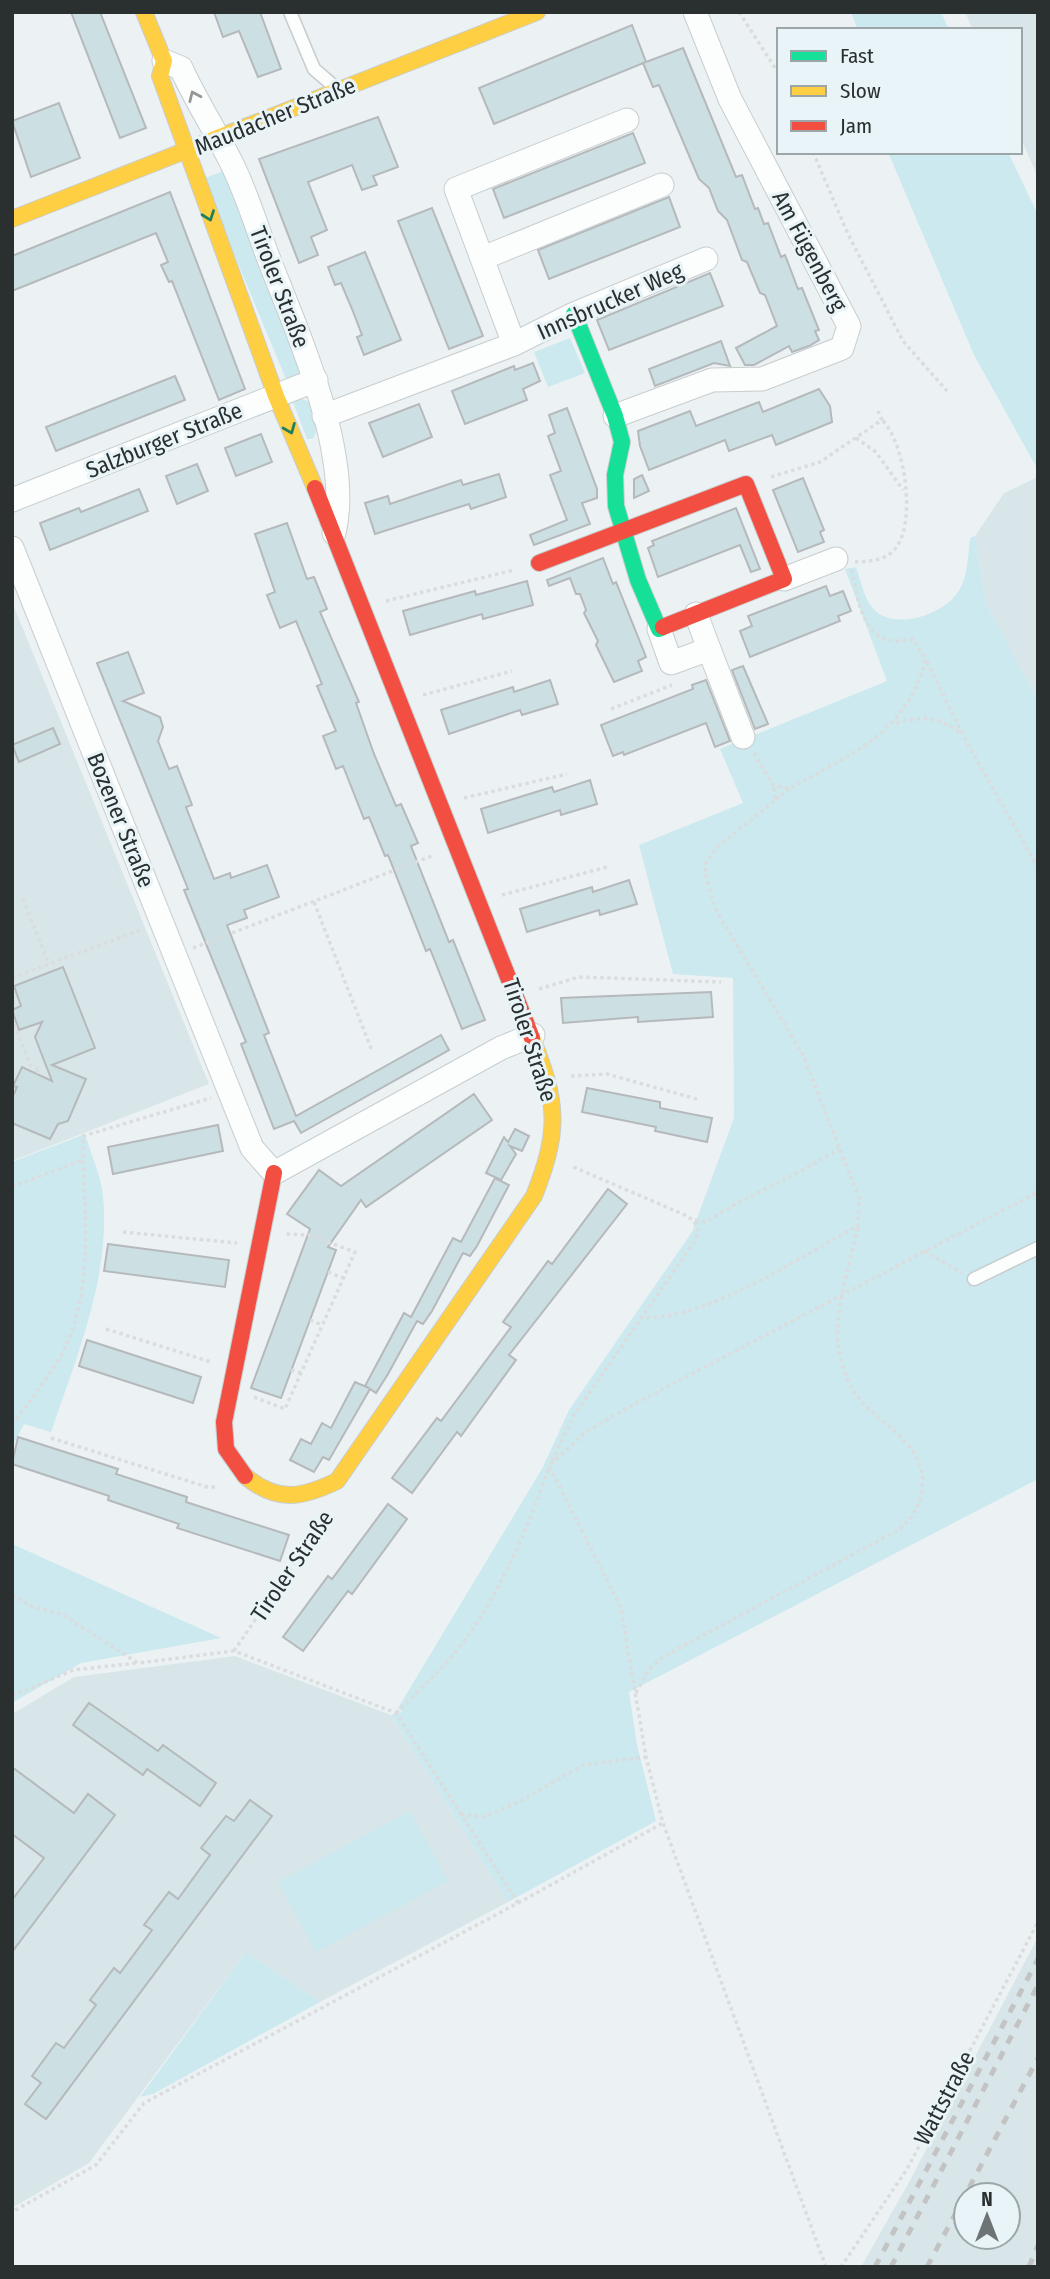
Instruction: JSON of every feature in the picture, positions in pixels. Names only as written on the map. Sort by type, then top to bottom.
[{"type":"street","name":"Tiroler Straße","points":[[144,12],[164,61],[160,76],[276,396],[334,533],[533,1035],[548,1078],[554,1115],[550,1156],[534,1196],[337,1481]]},
{"type":"street","name":"Am Fügenberg","points":[[615,416],[712,380],[762,379],[842,348],[849,326],[730,99],[695,12]]},
{"type":"street","name":"Maudacher Straße","points":[[12,219],[532,13]]},
{"type":"street","name":"Tiroler Straße","points":[[164,61],[181,68],[231,162],[316,380],[330,440],[340,512],[334,533]]},
{"type":"street","name":"Innsbrucker Weg","points":[[514,344],[456,190],[627,120]]},
{"type":"street","points":[[483,258],[662,185]]},
{"type":"street","name":"Innsbrucker Weg","points":[[324,416],[514,344],[574,314],[706,259]]},
{"type":"street","points":[[574,314],[615,416],[622,442],[615,475],[616,506],[638,580],[671,663],[709,649]]},
{"type":"street","name":"Salzburger Straße","points":[[12,500],[316,380]]},
{"type":"street","points":[[299,452],[330,440]]},
{"type":"street","points":[[539,563],[746,484],[784,579]]},
{"type":"street","name":"Bozener Straße","points":[[12,548],[252,1148],[274,1173]]},
{"type":"street","points":[[659,629],[784,579],[843,561]]},
{"type":"street","points":[[696,614],[743,737]]},
{"type":"street","points":[[337,1481],[307,1495],[279,1494],[259,1487],[240,1474],[226,1450],[224,1422],[233,1369],[274,1173],[501,1048],[533,1035]]},
{"type":"lane","points":[[290,12],[314,69],[339,90]]},
{"type":"lane","points":[[974,1279],[1038,1248]]},
{"type":"path","points":[[739,12],[777,71]]},
{"type":"path","points":[[814,154],[848,234],[903,341],[947,391]]},
{"type":"path","points":[[878,411],[900,447],[904,525],[896,548],[887,556],[874,561],[843,561],[864,621],[873,633],[900,642],[913,639],[1038,868]]},
{"type":"path","points":[[746,484],[820,462],[882,420]]},
{"type":"path","points":[[856,438],[876,452],[904,491]]},
{"type":"path","points":[[363,607],[539,563]]},
{"type":"path","points":[[635,1695],[649,1669],[663,1657],[900,1530],[914,1516],[924,1475],[917,1457],[851,1388],[839,1351],[835,1317],[845,1293],[858,1226],[859,1198],[803,1055],[716,910],[705,864],[716,848],[789,789],[859,749],[894,724],[920,683],[926,660]]},
{"type":"path","points":[[611,709],[678,683],[671,663]]},
{"type":"path","points":[[401,702],[512,671]]},
{"type":"path","points":[[894,724],[934,718],[946,721],[963,734]]},
{"type":"path","points":[[743,737],[773,785],[776,800]]},
{"type":"path","points":[[441,803],[567,774]]},
{"type":"path","points":[[773,785],[789,789]]},
{"type":"path","points":[[175,956],[458,845]]},
{"type":"path","points":[[480,901],[607,867]]},
{"type":"path","points":[[23,899],[49,964]]},
{"type":"path","points":[[314,901],[372,1051]]},
{"type":"path","points":[[12,978],[162,922]]},
{"type":"path","points":[[517,996],[579,977],[721,982]]},
{"type":"path","points":[[13,1020],[30,1065],[40,1069],[36,1073]]},
{"type":"path","points":[[548,1078],[607,1074],[697,1099]]},
{"type":"path","points":[[12,1425],[60,1357],[78,1308],[84,1270],[83,1136],[230,1093]]},
{"type":"path","points":[[550,1156],[693,1220],[705,1222],[771,1183],[818,1163],[839,1148]]},
{"type":"path","points":[[12,1187],[83,1160]]},
{"type":"path","points":[[550,1466],[586,1432],[625,1409],[1038,1192]]},
{"type":"path","points":[[396,1713],[453,1655],[478,1619],[530,1523],[550,1466],[573,1415],[695,1239],[698,1230],[693,1220]]},
{"type":"path","points":[[640,1317],[660,1319],[680,1315],[723,1297],[858,1226]]},
{"type":"path","points":[[123,1232],[261,1239],[309,1235],[355,1252],[285,1409],[230,1387]]},
{"type":"path","points":[[924,1251],[974,1279]]},
{"type":"path","points":[[328,1272],[343,1278]]},
{"type":"path","points":[[310,1320],[322,1325]]},
{"type":"path","points":[[106,1329],[233,1369]]},
{"type":"path","points":[[291,1370],[301,1373]]},
{"type":"path","points":[[51,1438],[207,1486],[220,1486],[240,1474]]},
{"type":"path","points":[[550,1466],[621,1608],[646,1757],[663,1823],[826,2267]]},
{"type":"path","name":"Tiroler Straße","points":[[233,1651],[337,1499],[337,1481]]},
{"type":"path","points":[[12,1595],[33,1607],[61,1614],[138,1663]]},
{"type":"path","points":[[12,1696],[74,1670],[233,1651],[396,1713],[518,1903]]},
{"type":"path","points":[[461,1815],[483,1817],[519,1802],[583,1765],[646,1757]]},
{"type":"path","points":[[12,2212],[96,2165],[144,2103],[663,1823]]},
{"type":"path","name":"Wattstraße","points":[[841,2267],[907,2169],[1038,1922]]},
{"type":"shaded area","points":[[851,12],[941,12],[948,28],[857,28]]},
{"type":"shaded area","points":[[965,12],[1038,12],[1038,177],[1022,141],[1022,28],[972,28]]},
{"type":"shaded area","points":[[889,154],[1009,154],[1038,215],[1038,470],[974,355]]},
{"type":"shaded area","points":[[223,171],[300,366],[300,373],[294,379],[286,379],[203,179]]},
{"type":"shaded area","points":[[570,338],[585,373],[548,387],[534,352]]},
{"type":"shaded area","points":[[300,398],[312,403],[317,429],[313,439],[307,439],[293,402]]},
{"type":"shaded area","points":[[1038,477],[1038,700],[986,603],[975,536],[1004,493]]},
{"type":"shaded area","points":[[975,536],[986,603],[1038,700],[1038,1479],[629,1692],[637,1745],[656,1821],[508,1902],[391,1715],[402,1712],[398,1708],[543,1467],[569,1410],[692,1232],[734,1118],[733,978],[673,974],[639,845],[743,803],[720,749],[887,681],[845,569],[856,567],[867,599],[877,612],[887,618],[912,619],[937,610],[955,596],[965,576],[970,538]]},
{"type":"shaded area","points":[[12,602],[209,1084],[12,1161]]},
{"type":"shaded area","points":[[85,1134],[103,1196],[102,1256],[97,1286],[81,1346],[51,1432],[24,1424],[12,1447],[12,1162]]},
{"type":"shaded area","points":[[12,1544],[221,1638],[81,1663],[12,1703]]},
{"type":"shaded area","points":[[235,1656],[391,1715],[508,1902],[320,2002],[246,1952],[89,2163],[12,2208],[12,1714],[74,1677]]},
{"type":"shaded area","points":[[410,1811],[448,1881],[316,1952],[278,1882]]},
{"type":"shaded area","points":[[1038,1937],[1038,2267],[861,2267],[908,2184]]},
{"type":"shaded area","points":[[246,1952],[320,2002],[153,2094],[140,2097]]},
{"type":"building","points":[[71,12],[100,12],[146,128],[120,138]]},
{"type":"building","points":[[214,12],[260,12],[281,69],[258,77],[239,31],[223,37]]},
{"type":"building","points":[[632,25],[646,62],[494,124],[479,88]]},
{"type":"building","points":[[683,48],[736,177],[742,175],[755,209],[758,208],[764,224],[768,223],[781,257],[785,255],[798,289],[802,288],[819,330],[815,331],[819,340],[809,346],[792,352],[789,346],[754,365],[745,365],[736,348],[777,326],[765,295],[760,293],[747,262],[742,260],[727,220],[718,211],[709,188],[699,179],[659,85],[653,87],[643,63]]},
{"type":"building","points":[[59,103],[80,158],[31,177],[12,121]]},
{"type":"building","points":[[378,117],[398,167],[373,176],[377,185],[362,190],[352,165],[308,182],[327,230],[311,237],[318,255],[299,263],[259,159]]},
{"type":"building","points":[[633,133],[645,163],[504,218],[493,189]]},
{"type":"building","points":[[170,192],[245,389],[219,400],[172,281],[169,282],[161,265],[168,262],[156,233],[12,291],[12,256]]},
{"type":"building","points":[[669,197],[680,227],[549,279],[538,250]]},
{"type":"building","points":[[432,208],[483,336],[449,349],[398,221]]},
{"type":"building","points":[[365,252],[401,340],[364,355],[357,337],[362,335],[352,309],[341,283],[335,285],[328,267]]},
{"type":"building","points":[[710,273],[723,306],[609,350],[597,320]]},
{"type":"building","points":[[721,341],[730,366],[714,363],[655,386],[649,369]]},
{"type":"building","points":[[533,363],[540,381],[523,389],[527,400],[465,424],[452,391],[514,366],[515,370]]},
{"type":"building","points":[[175,376],[185,400],[56,451],[46,427]]},
{"type":"building","points":[[819,389],[830,406],[832,422],[776,445],[772,435],[729,451],[725,440],[649,470],[640,446],[638,431],[690,411],[696,426],[759,402],[763,412]]},
{"type":"building","points":[[419,404],[432,437],[383,457],[369,423]]},
{"type":"building","points":[[567,408],[597,489],[597,498],[582,503],[590,524],[534,545],[530,535],[567,520],[550,475],[561,471],[548,436],[555,433],[549,415]]},
{"type":"building","points":[[261,434],[272,462],[236,476],[225,448]]},
{"type":"building","points":[[197,464],[208,491],[177,504],[166,476]]},
{"type":"building","points":[[499,474],[506,497],[471,509],[469,504],[375,534],[365,503],[388,496],[390,504],[461,480],[463,485]]},
{"type":"building","points":[[642,475],[649,491],[634,498],[634,479]]},
{"type":"building","points":[[803,478],[824,530],[820,532],[824,542],[798,552],[773,490]]},
{"type":"building","points":[[139,489],[148,511],[50,550],[40,523],[79,508],[81,512]]},
{"type":"building","points":[[736,508],[760,569],[751,572],[740,545],[658,577],[648,548],[654,545],[652,541]]},
{"type":"building","points":[[287,523],[307,579],[314,577],[327,609],[320,612],[359,702],[356,703],[374,754],[396,806],[401,804],[418,843],[411,846],[449,942],[453,940],[485,1020],[462,1029],[430,949],[426,951],[388,855],[385,856],[369,817],[364,819],[343,766],[336,769],[323,736],[336,731],[317,686],[322,684],[296,621],[280,628],[267,595],[275,592],[255,534]]},
{"type":"building","points":[[603,558],[613,584],[616,582],[646,657],[638,661],[642,671],[614,682],[596,645],[598,641],[584,613],[586,610],[580,594],[576,594],[570,578],[549,586],[547,580]]},
{"type":"building","points":[[527,581],[533,605],[483,619],[482,614],[410,635],[403,611],[475,591],[476,595]]},
{"type":"building","points":[[826,586],[830,596],[843,591],[851,611],[838,616],[840,621],[750,657],[740,631],[752,626],[748,616]]},
{"type":"building","points":[[128,652],[144,693],[123,701],[160,717],[163,727],[158,741],[169,769],[177,766],[192,805],[186,807],[214,879],[230,873],[231,878],[267,865],[279,897],[244,910],[247,918],[227,925],[269,1033],[264,1035],[296,1116],[441,1035],[449,1050],[301,1133],[294,1121],[274,1129],[241,1044],[246,1042],[184,890],[188,889],[97,663]]},
{"type":"building","points":[[743,666],[768,724],[755,729],[732,670]]},
{"type":"building","points":[[550,680],[558,704],[522,715],[520,710],[449,734],[441,710],[513,687],[514,692]]},
{"type":"building","points":[[706,680],[730,741],[715,747],[706,723],[624,755],[623,752],[613,756],[601,725],[693,689],[692,685]]},
{"type":"building","points":[[53,728],[60,744],[19,762],[12,745]]},
{"type":"building","points":[[590,780],[597,804],[561,815],[560,810],[488,833],[481,809],[552,787],[554,792]]},
{"type":"building","points":[[629,880],[637,904],[600,915],[599,910],[527,932],[520,909],[592,887],[593,892]]},
{"type":"building","points":[[63,967],[95,1048],[52,1065],[86,1079],[68,1121],[58,1124],[50,1139],[12,1123],[12,1098],[17,1087],[13,1086],[22,1067],[52,1081],[35,1037],[42,1022],[19,1030],[12,1010],[21,1006],[14,986]]},
{"type":"building","points":[[711,992],[713,1017],[638,1022],[638,1017],[563,1023],[561,998]]},
{"type":"building","points":[[587,1088],[660,1102],[660,1108],[712,1118],[707,1142],[655,1131],[656,1127],[582,1112]]},
{"type":"building","points":[[474,1094],[492,1120],[366,1207],[361,1200],[328,1247],[336,1250],[281,1398],[251,1388],[310,1229],[287,1214],[319,1170],[341,1186]]},
{"type":"building","points":[[218,1125],[223,1151],[113,1174],[108,1147]]},
{"type":"building","points":[[515,1129],[529,1136],[522,1151],[510,1146],[516,1154],[501,1180],[486,1173],[504,1137],[508,1142]]},
{"type":"building","points":[[495,1178],[509,1185],[477,1246],[470,1256],[463,1253],[432,1311],[423,1324],[417,1321],[376,1393],[370,1389],[329,1460],[323,1457],[314,1472],[290,1460],[301,1439],[311,1444],[322,1423],[331,1428],[355,1382],[369,1388],[365,1386],[404,1313],[411,1317],[453,1238],[461,1242]]},
{"type":"building","points":[[608,1189],[627,1204],[509,1355],[516,1360],[461,1436],[457,1432],[412,1493],[392,1478],[437,1418],[441,1421],[511,1327],[503,1322],[548,1261],[552,1264]]},
{"type":"building","points":[[108,1244],[229,1260],[225,1287],[104,1271]]},
{"type":"building","points":[[87,1340],[201,1377],[193,1403],[79,1366]]},
{"type":"building","points":[[18,1437],[118,1469],[116,1474],[187,1497],[186,1502],[289,1535],[280,1561],[177,1528],[179,1524],[108,1500],[109,1496],[12,1464]]},
{"type":"building","points":[[388,1504],[407,1519],[352,1594],[348,1591],[303,1651],[283,1637],[328,1576],[332,1579]]},
{"type":"building","points":[[89,1703],[158,1751],[163,1745],[216,1783],[200,1806],[147,1769],[143,1775],[73,1725]]},
{"type":"building","points":[[12,1767],[74,1813],[88,1794],[115,1815],[12,1952],[12,1900],[44,1858],[12,1834]]},
{"type":"building","points":[[250,1800],[272,1816],[46,2119],[25,2104],[41,2083],[32,2076],[56,2043],[64,2048],[96,2005],[90,2000],[114,1968],[120,1973],[152,1930],[144,1925],[169,1892],[178,1899],[210,1855],[201,1848],[226,1816],[234,1821]]},
{"type":"railway","points":[[875,2267],[1038,1959]]},
{"type":"railway","points":[[891,2267],[1038,1985]]},
{"type":"railway","points":[[927,2267],[1038,2058]]},
{"type":"railway","points":[[1029,2267],[1038,2245]]},
{"type":"traffic: fast","points":[[574,314],[615,416],[622,442],[615,475],[616,506],[638,580],[659,629],[663,627]]},
{"type":"traffic: slow","points":[[144,12],[164,61],[160,76],[276,396],[315,488]]},
{"type":"traffic: slow","points":[[12,219],[537,12]]},
{"type":"traffic: slow","points":[[245,1476],[268,1491],[290,1495],[312,1491],[337,1481],[534,1196],[548,1153],[552,1117],[547,1081],[532,1038]]},
{"type":"traffic: jam","points":[[539,563],[746,484],[784,579],[663,627]]},
{"type":"traffic: jam","points":[[315,488],[532,1038]]},
{"type":"traffic: jam","points":[[245,1476],[226,1449],[224,1422],[274,1173]]}]
